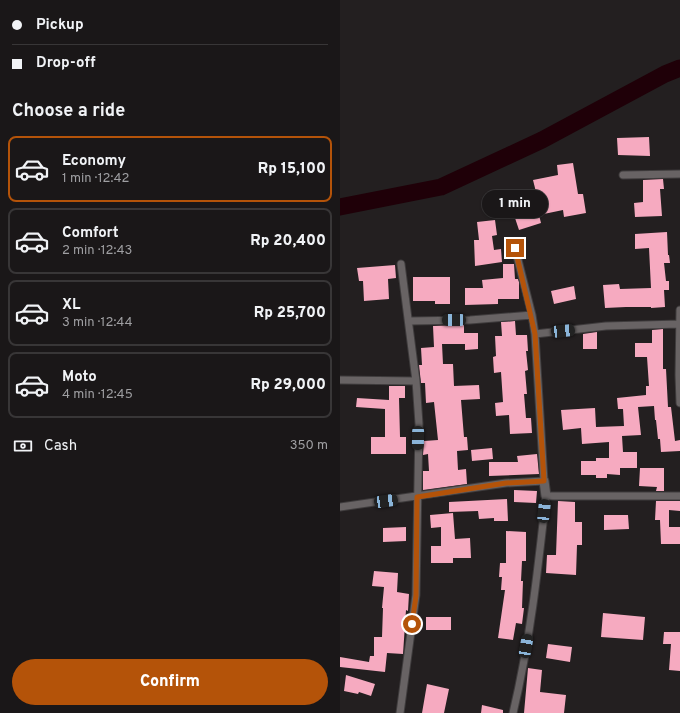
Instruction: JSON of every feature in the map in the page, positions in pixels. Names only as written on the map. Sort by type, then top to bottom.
[{"type":"street","points":[[623,175],[680,174]]},
{"type":"street","points":[[513,713],[536,586],[546,496],[535,334],[532,315],[515,248]]},
{"type":"street","points":[[400,713],[416,596],[419,424],[416,381],[401,264]]},
{"type":"street","points":[[680,310],[680,403]]},
{"type":"street","points":[[409,321],[470,320],[532,315]]},
{"type":"street","points":[[535,334],[606,326],[680,324]]},
{"type":"street","points":[[340,380],[416,381]]},
{"type":"street","points":[[340,507],[506,483],[544,481]]},
{"type":"street","points":[[546,496],[680,496]]},
{"type":"building","points":[[649,137],[650,156],[618,155],[617,138]]},
{"type":"building","points":[[573,163],[578,194],[583,194],[586,213],[564,217],[563,210],[539,215],[541,223],[519,230],[515,218],[521,215],[516,197],[536,192],[533,180],[558,175],[557,165]]},
{"type":"building","points":[[663,179],[664,189],[660,189],[662,216],[635,217],[634,203],[643,202],[643,180]]},
{"type":"building","points":[[495,220],[497,235],[492,236],[494,250],[501,249],[502,262],[475,266],[474,240],[479,240],[477,222]]},
{"type":"building","points":[[667,232],[668,255],[670,263],[664,263],[666,281],[669,281],[669,290],[664,290],[665,307],[605,308],[603,285],[619,284],[620,289],[651,288],[649,248],[635,249],[635,234]]},
{"type":"building","points":[[503,264],[514,264],[515,279],[518,279],[519,282],[519,299],[498,299],[498,304],[465,305],[465,288],[483,288],[482,280],[503,278]]},
{"type":"building","points":[[395,265],[396,278],[388,279],[389,299],[364,301],[363,281],[359,281],[357,268]]},
{"type":"building","points":[[413,277],[450,277],[450,304],[435,304],[435,301],[413,301]]},
{"type":"building","points":[[574,286],[576,299],[554,304],[551,291]]},
{"type":"building","points":[[515,321],[516,335],[527,335],[528,351],[526,351],[528,370],[525,371],[527,394],[524,394],[526,418],[531,418],[532,433],[510,434],[509,415],[496,416],[495,403],[503,402],[501,372],[494,373],[493,357],[496,356],[495,336],[502,336],[501,322]]},
{"type":"building","points":[[464,325],[464,333],[478,333],[478,349],[465,350],[465,344],[442,344],[443,364],[453,364],[454,386],[479,385],[480,399],[461,400],[464,437],[467,437],[468,450],[457,451],[458,470],[466,469],[467,484],[423,490],[423,471],[429,471],[428,454],[423,455],[424,441],[438,440],[434,402],[426,403],[425,383],[421,383],[419,365],[422,365],[421,348],[434,347],[433,326]]},
{"type":"building","points":[[663,329],[663,369],[666,369],[668,407],[671,407],[675,441],[680,440],[680,451],[661,452],[654,406],[638,407],[641,435],[622,436],[623,452],[637,452],[637,468],[620,468],[620,475],[607,474],[607,478],[596,478],[596,475],[581,475],[581,461],[596,461],[596,458],[609,458],[609,442],[582,444],[581,428],[563,430],[561,410],[595,408],[596,427],[624,426],[623,409],[618,409],[617,398],[646,395],[646,386],[649,386],[647,357],[635,357],[635,343],[652,343],[652,330]]},
{"type":"building","points":[[597,332],[597,349],[583,349],[583,334]]},
{"type":"building","points":[[389,386],[405,386],[405,398],[399,398],[400,437],[406,437],[406,454],[371,454],[371,437],[385,437],[385,409],[356,407],[357,398],[389,400]]},
{"type":"building","points":[[492,448],[493,459],[472,461],[471,450]]},
{"type":"building","points":[[537,454],[539,474],[489,476],[489,462],[518,462],[517,456]]},
{"type":"building","points":[[640,468],[664,468],[664,491],[656,491],[657,487],[639,486]]},
{"type":"building","points":[[514,490],[537,491],[536,503],[514,502]]},
{"type":"building","points":[[507,499],[508,521],[494,521],[494,518],[479,519],[478,511],[449,512],[449,502]]},
{"type":"building","points":[[558,501],[575,502],[575,522],[582,522],[582,545],[577,545],[576,575],[546,573],[547,555],[556,555]]},
{"type":"building","points":[[656,501],[680,501],[680,511],[669,510],[669,527],[680,527],[680,544],[661,544],[660,520],[655,520]]},
{"type":"building","points":[[453,513],[455,539],[470,538],[471,558],[453,558],[453,563],[431,563],[431,546],[441,546],[441,527],[431,528],[430,515]]},
{"type":"building","points":[[604,515],[628,515],[629,529],[604,530]]},
{"type":"building","points":[[406,527],[406,541],[383,542],[383,528]]},
{"type":"building","points":[[506,531],[526,532],[526,561],[522,561],[521,581],[523,581],[522,608],[524,608],[522,624],[516,623],[513,640],[498,638],[505,590],[501,590],[502,577],[499,577],[500,563],[506,563]]},
{"type":"building","points":[[374,571],[398,573],[397,592],[409,594],[408,611],[406,610],[403,654],[387,653],[385,672],[340,667],[340,657],[369,662],[370,656],[374,656],[374,637],[382,637],[384,587],[372,586]]},
{"type":"building","points":[[603,613],[645,617],[643,640],[601,637]]},
{"type":"building","points":[[426,617],[451,617],[451,630],[426,630]]},
{"type":"building","points":[[664,632],[680,632],[680,671],[669,670],[671,644],[663,644]]},
{"type":"building","points":[[548,644],[572,647],[570,662],[546,658]]},
{"type":"building","points":[[528,668],[542,670],[540,692],[566,695],[564,713],[524,713]]},
{"type":"building","points":[[346,675],[375,684],[371,696],[359,692],[358,694],[344,691]]},
{"type":"building","points":[[427,684],[449,689],[444,713],[422,713]]},
{"type":"building","points":[[482,705],[503,710],[503,713],[481,713]]},
{"type":"waterway","points":[[340,207],[441,187],[542,140],[665,74],[680,68]]},
{"type":"route","points":[[412,624],[416,596],[417,497],[506,483],[544,481],[535,334],[532,315],[515,248]]}]
